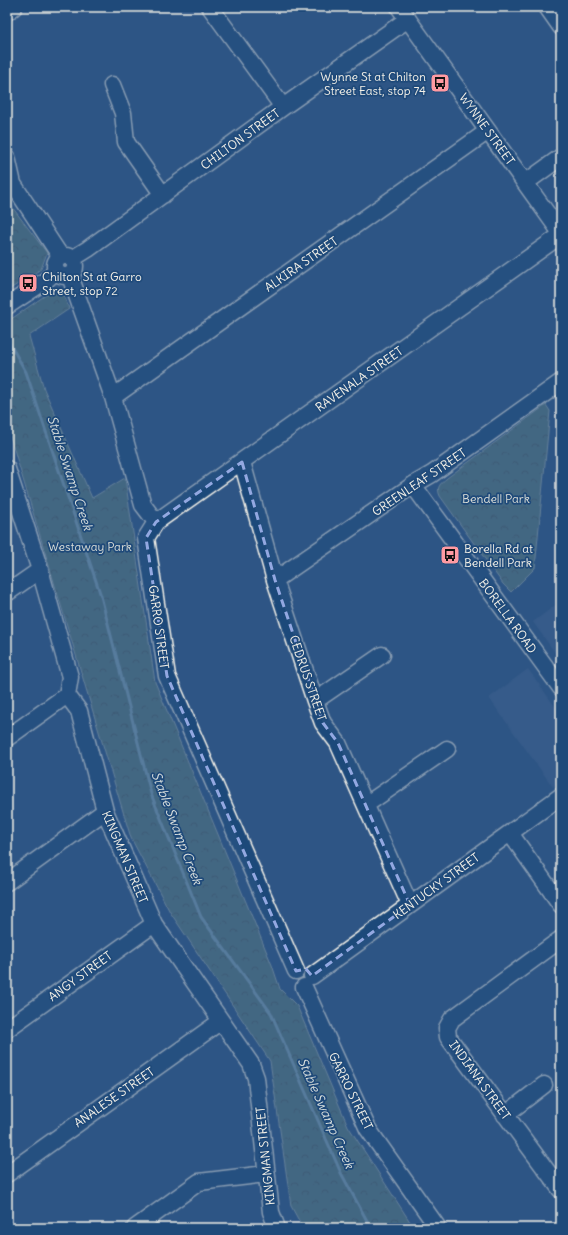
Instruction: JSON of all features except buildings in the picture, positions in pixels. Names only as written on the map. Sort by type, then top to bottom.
[{"type":"street","points":[[7,12],[14,7]]},
{"type":"street","points":[[210,7],[283,107]]},
{"type":"street","points":[[547,7],[561,27]]},
{"type":"street","name":"CHILTON STREET","points":[[7,306],[88,250],[283,107],[404,13]]},
{"type":"street","name":"WYNNE STREET","points":[[404,13],[561,234]]},
{"type":"street","points":[[112,85],[123,113],[126,142],[163,194]]},
{"type":"street","name":"ALKIRA STREET","points":[[113,397],[488,130]]},
{"type":"street","points":[[7,157],[13,184],[65,266],[113,397],[143,505],[156,522]]},
{"type":"street","points":[[525,183],[561,158]]},
{"type":"street","name":"RAVENALA STREET","points":[[156,522],[561,234]]},
{"type":"street","name":"GREENLEAF STREET","points":[[275,580],[413,484],[432,474],[561,382]]},
{"type":"street","name":"CEDRUS STREET","points":[[242,462],[275,580],[323,722],[338,743],[367,804],[410,905]]},
{"type":"street","points":[[7,469],[40,570],[70,678],[67,695],[7,738]]},
{"type":"street","name":"BORELLA ROAD","points":[[413,484],[561,688]]},
{"type":"street","name":"GARRO STREET","points":[[156,522],[146,538],[167,676],[296,971],[306,969],[308,982],[368,1129],[438,1228]]},
{"type":"street","points":[[7,594],[40,570]]},
{"type":"street","points":[[315,700],[382,655]]},
{"type":"street","name":"KINGMAN STREET","points":[[67,695],[79,711],[105,811],[154,924],[251,1064],[256,1078],[271,1212],[277,1228]]},
{"type":"street","points":[[367,804],[447,749]]},
{"type":"street","name":"KENTUCKY STREET","points":[[308,982],[410,905],[561,796]]},
{"type":"street","points":[[7,882],[105,811]]},
{"type":"street","points":[[510,833],[561,905]]},
{"type":"street","name":"ANGY STREET","points":[[7,1029],[154,924]]},
{"type":"street","name":"INDIANA STREET","points":[[561,939],[452,1019],[447,1028],[448,1037],[561,1190]]},
{"type":"street","name":"ANALESE STREET","points":[[7,1174],[221,1021]]},
{"type":"street","points":[[505,1115],[544,1085]]},
{"type":"street","points":[[139,1227],[199,1182],[266,1174]]},
{"type":"highlighted area","points":[[242,462],[275,580],[323,723],[338,743],[410,905],[312,976],[306,969],[296,971],[167,676],[146,538],[156,522]]},
{"type":"shaded area","points":[[561,601],[561,661],[533,622]]},
{"type":"shaded area","points":[[528,669],[561,715],[561,781],[553,787],[489,698]]},
{"type":"green space","points":[[12,207],[47,253],[41,269],[7,291],[7,210]]},
{"type":"green space","name":"Westaway Park","points":[[53,290],[63,292],[69,309],[29,336],[44,389],[92,498],[125,478],[155,682],[272,965],[280,989],[297,1006],[348,1126],[414,1228],[303,1228],[291,1206],[270,1061],[170,912],[131,838],[7,426],[7,322]]},
{"type":"green space","name":"Bendell Park","points":[[546,405],[550,411],[535,568],[511,592],[503,584],[440,496],[438,490],[447,478]]},
{"type":"waterway","name":"Stable Swamp Creek","points":[[7,339],[26,372],[101,596],[151,794],[201,917],[271,1013],[341,1173],[371,1228]]},
{"type":"place","name":"Wynne St at Chilton Street East, stop 74","points":[[440,83]]},
{"type":"place","name":"Chilton St at Garro Street, stop 72","points":[[28,283]]},
{"type":"place","name":"Borella Rd at Bendell Park","points":[[450,555]]}]
